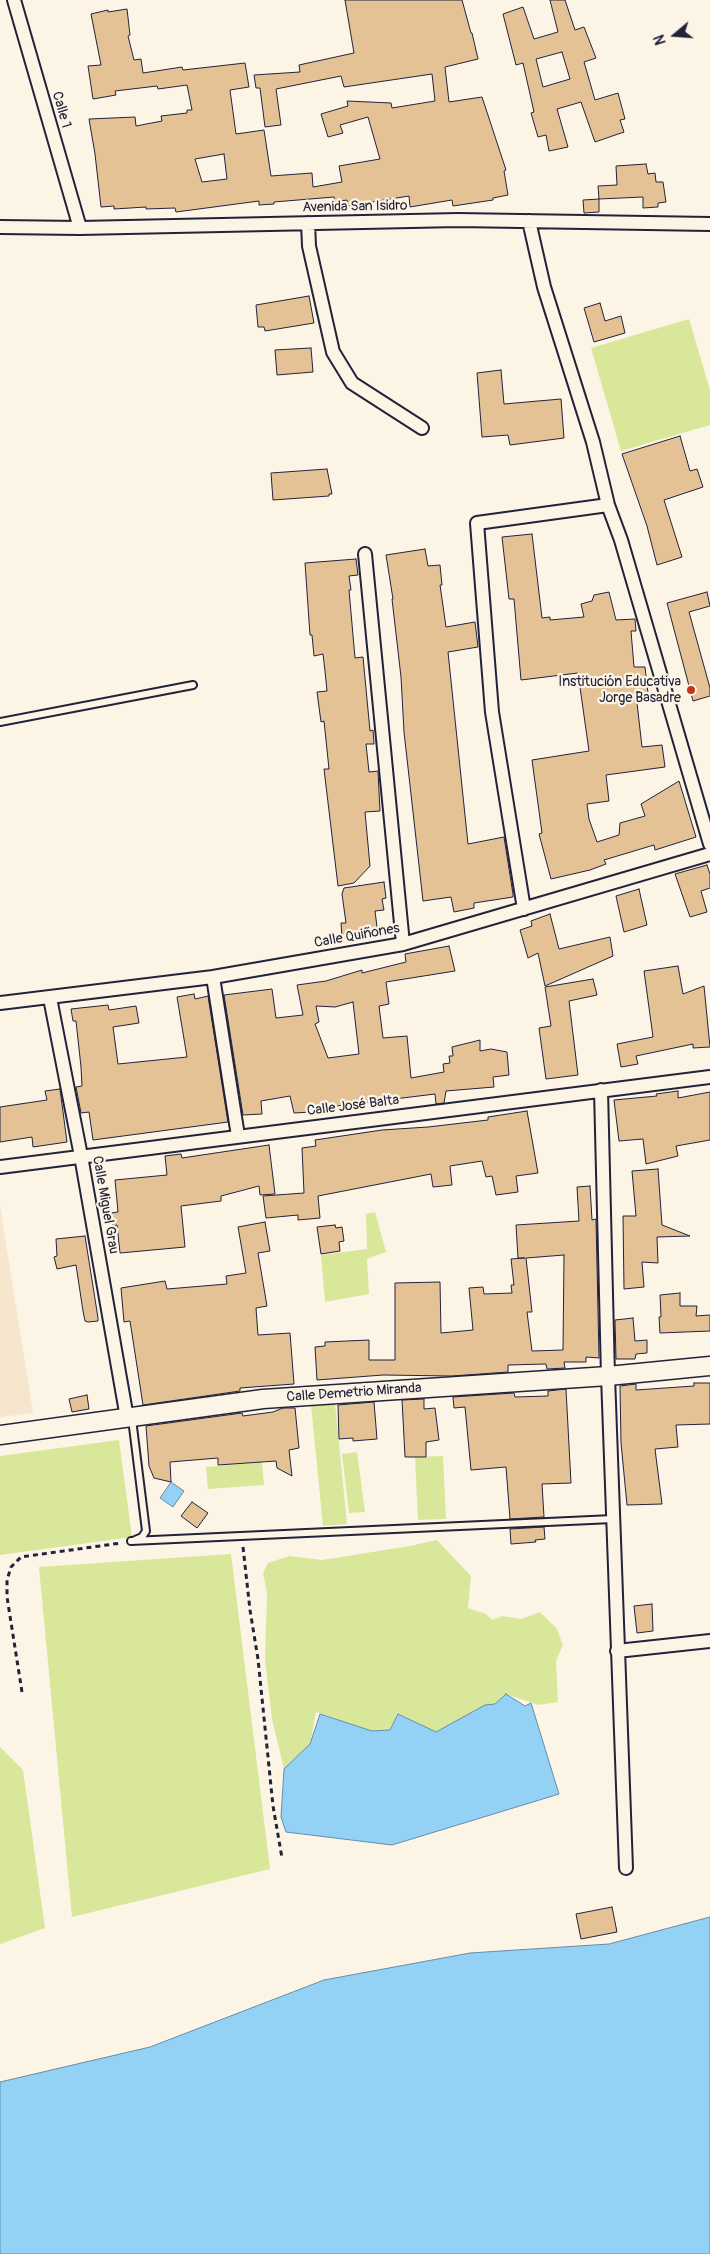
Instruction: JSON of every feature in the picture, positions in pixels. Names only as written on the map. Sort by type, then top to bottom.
[{"type":"main road","name":"Calle Demetrio Miranda","points":[[0,1435],[263,1399],[608,1376],[710,1366]]},
{"type":"street","name":"Calle 1","points":[[14,0],[80,228]]},
{"type":"street","name":"Avenida San Isidro","points":[[0,227],[80,228],[458,220],[710,224]]},
{"type":"street","points":[[529,221],[544,287],[593,442],[608,505],[621,540],[710,844]]},
{"type":"street","points":[[308,223],[309,246],[333,352],[352,383],[422,428]]},
{"type":"street","points":[[524,909],[492,712],[477,523],[608,505]]},
{"type":"street","points":[[365,554],[403,944]]},
{"type":"street","name":"Calle Quiñones","points":[[0,1003],[213,977],[403,944],[710,854]]},
{"type":"street","points":[[213,977],[238,1136]]},
{"type":"street","name":"Calle Miguel Grau","points":[[50,998],[129,1418]]},
{"type":"street","name":"Calle José Balta","points":[[0,1167],[710,1077]]},
{"type":"street","points":[[600,1090],[617,1651],[626,1868]]},
{"type":"street","points":[[617,1651],[710,1641]]},
{"type":"lane","points":[[0,722],[193,685]]},
{"type":"lane","points":[[129,1418],[146,1530],[142,1537],[131,1541]]},
{"type":"lane","points":[[131,1541],[613,1519]]},
{"type":"path","points":[[242,1536],[250,1610],[258,1659],[273,1806],[282,1858]]},
{"type":"path","points":[[22,1692],[8,1597],[7,1580],[11,1567],[21,1557],[131,1541]]},
{"type":"shaded area","points":[[0,1206],[33,1413],[0,1417]]},
{"type":"green space","points":[[689,319],[710,390],[710,425],[621,451],[591,348]]},
{"type":"green space","points":[[375,1212],[386,1252],[367,1259],[369,1294],[325,1302],[321,1255],[367,1249],[366,1214]]},
{"type":"green space","points":[[335,1403],[347,1524],[323,1526],[311,1405]]},
{"type":"green space","points":[[119,1440],[132,1537],[0,1555],[0,1456]]},
{"type":"green space","points":[[357,1452],[365,1512],[349,1513],[342,1454]]},
{"type":"green space","points":[[443,1456],[446,1519],[418,1520],[415,1457]]},
{"type":"green space","points":[[262,1462],[264,1485],[208,1489],[206,1467]]},
{"type":"green space","points":[[437,1540],[471,1576],[468,1608],[486,1614],[492,1620],[502,1616],[521,1619],[540,1612],[557,1629],[563,1645],[556,1661],[558,1702],[538,1705],[506,1694],[494,1704],[485,1705],[436,1732],[399,1714],[390,1730],[372,1731],[316,1712],[310,1744],[284,1769],[272,1719],[265,1660],[267,1593],[263,1573],[268,1563],[289,1556],[322,1560]]},
{"type":"green space","points":[[231,1554],[270,1869],[72,1917],[39,1567]]},
{"type":"green space","points":[[0,1747],[23,1770],[45,1928],[0,1944]]},
{"type":"water","points":[[171,1482],[184,1491],[173,1507],[160,1498]]},
{"type":"water","points":[[506,1694],[525,1706],[531,1703],[559,1794],[392,1845],[286,1832],[281,1817],[284,1769],[310,1744],[320,1714],[372,1731],[390,1730],[398,1714],[436,1732],[485,1705],[495,1704]]},
{"type":"water","points":[[710,1917],[710,2254],[0,2254],[0,2082],[150,2047],[324,1980],[470,1953],[609,1944]]},
{"type":"building","points":[[345,0],[462,0],[478,59],[445,67],[449,102],[482,97],[506,170],[504,171],[508,195],[493,198],[493,200],[453,206],[452,200],[410,207],[409,196],[348,206],[347,200],[335,202],[334,197],[259,205],[259,201],[176,212],[175,208],[114,209],[114,206],[101,207],[89,119],[135,117],[136,126],[162,121],[161,116],[187,113],[187,110],[192,110],[187,85],[158,89],[157,86],[115,91],[116,95],[93,99],[88,66],[101,65],[91,14],[108,10],[108,12],[127,9],[130,35],[128,36],[134,60],[141,59],[143,73],[182,67],[183,70],[245,63],[249,87],[230,90],[236,134],[264,130],[271,176],[312,173],[313,187],[342,182],[339,166],[380,159],[368,117],[340,125],[343,133],[328,137],[321,114],[348,106],[347,101],[391,103],[392,108],[435,101],[432,74],[344,87],[341,76],[276,89],[281,125],[265,127],[260,88],[256,88],[254,75],[300,72],[299,65],[354,53]],"holes":[[[224,154],[227,179],[202,182],[195,159]]]},
{"type":"building","points":[[550,0],[565,0],[575,30],[584,27],[596,58],[584,62],[595,100],[618,93],[625,119],[620,120],[624,132],[595,142],[581,102],[557,109],[568,147],[549,151],[546,135],[538,137],[531,113],[534,112],[523,63],[516,65],[503,14],[523,7],[534,39],[558,32]],"holes":[[[562,52],[570,79],[543,87],[536,59]]]},
{"type":"building","points":[[646,164],[648,174],[655,173],[656,182],[663,182],[666,202],[658,203],[658,207],[643,208],[643,197],[599,199],[598,186],[617,185],[616,166]]},
{"type":"building","points":[[599,199],[599,212],[584,213],[583,200]]},
{"type":"building","points":[[309,296],[314,323],[265,331],[264,327],[258,327],[256,305]]},
{"type":"building","points":[[600,303],[605,321],[621,316],[625,333],[594,342],[584,308]]},
{"type":"building","points":[[311,348],[313,372],[277,375],[275,350]]},
{"type":"building","points":[[501,370],[504,404],[561,399],[564,438],[510,445],[508,435],[482,437],[477,373]]},
{"type":"building","points":[[680,436],[690,471],[697,469],[703,487],[664,500],[682,557],[657,565],[647,526],[622,454]]},
{"type":"building","points":[[327,469],[332,494],[329,494],[329,496],[273,500],[271,473]]},
{"type":"building","points":[[532,534],[542,618],[550,617],[550,620],[584,617],[581,604],[592,601],[594,595],[609,592],[616,620],[635,619],[636,631],[631,631],[634,667],[645,667],[649,702],[637,703],[642,747],[662,745],[665,767],[606,775],[609,801],[587,804],[589,819],[597,842],[619,835],[620,823],[645,816],[641,804],[679,781],[696,837],[655,850],[654,845],[604,860],[606,864],[590,870],[551,879],[539,834],[542,833],[532,760],[589,751],[578,673],[521,680],[514,599],[509,599],[502,537]]},
{"type":"building","points":[[425,549],[428,566],[440,565],[442,585],[440,585],[446,627],[475,622],[478,647],[448,652],[468,844],[504,837],[513,894],[513,897],[474,903],[474,908],[454,912],[451,897],[423,901],[404,732],[401,677],[393,599],[386,555]]},
{"type":"building","points":[[356,559],[358,575],[349,576],[355,658],[363,657],[370,731],[373,730],[374,744],[366,744],[369,772],[378,771],[380,811],[365,812],[370,866],[354,883],[338,886],[324,769],[329,769],[324,721],[321,722],[317,692],[327,691],[325,671],[323,654],[314,656],[312,635],[310,635],[305,563]]},
{"type":"building","points":[[707,592],[710,606],[689,612],[710,688],[710,696],[693,701],[667,603]]},
{"type":"building","points":[[707,865],[710,874],[710,888],[701,891],[707,912],[690,917],[675,874]]},
{"type":"building","points":[[384,882],[386,898],[382,899],[384,910],[375,911],[378,935],[342,938],[341,923],[346,923],[342,894],[344,888]]},
{"type":"building","points":[[639,889],[647,925],[624,932],[616,896]]},
{"type":"building","points":[[550,914],[559,949],[610,937],[613,956],[545,986],[538,953],[528,958],[520,930],[532,926],[531,921]]},
{"type":"building","points":[[449,946],[455,971],[386,982],[389,1004],[379,1006],[383,1038],[407,1036],[411,1078],[444,1072],[443,1064],[450,1063],[449,1056],[453,1056],[452,1047],[480,1040],[480,1051],[491,1049],[507,1052],[509,1075],[493,1077],[494,1087],[446,1091],[444,1103],[436,1104],[435,1094],[329,1107],[329,1111],[294,1113],[290,1096],[261,1101],[262,1114],[243,1115],[224,995],[272,989],[276,1018],[303,1015],[297,985],[326,981],[362,970],[362,973],[406,962],[405,954]],"holes":[[[353,1002],[359,1054],[328,1058],[315,1024],[319,1022],[316,1006],[335,1007]]]},
{"type":"building","points":[[678,966],[683,994],[704,986],[710,1047],[693,1048],[693,1044],[636,1056],[638,1064],[621,1067],[617,1044],[653,1037],[644,971]]},
{"type":"building","points":[[593,979],[597,995],[569,1001],[578,1075],[546,1079],[539,1028],[551,1026],[545,987]]},
{"type":"building","points":[[194,994],[195,999],[208,996],[228,1122],[93,1140],[89,1112],[81,1113],[76,1087],[82,1086],[81,1067],[76,1021],[73,1021],[71,1009],[108,1005],[109,1010],[136,1006],[139,1023],[113,1027],[118,1064],[187,1057],[177,997]]},
{"type":"building","points":[[60,1089],[67,1142],[33,1147],[32,1137],[0,1142],[0,1107],[47,1100],[45,1091]]},
{"type":"building","points":[[678,1091],[678,1098],[710,1092],[710,1140],[676,1146],[678,1156],[646,1164],[643,1139],[619,1141],[614,1100],[657,1096],[656,1094]]},
{"type":"building","points":[[527,1111],[538,1173],[516,1176],[518,1192],[496,1195],[492,1176],[486,1177],[482,1161],[450,1166],[452,1185],[433,1187],[431,1174],[318,1196],[320,1218],[298,1220],[298,1215],[266,1218],[263,1196],[304,1193],[302,1148],[316,1146],[315,1140],[382,1130],[488,1120],[488,1117]]},
{"type":"building","points":[[269,1145],[275,1194],[260,1195],[259,1186],[221,1196],[221,1201],[181,1206],[185,1247],[120,1253],[117,1225],[113,1226],[111,1213],[118,1212],[115,1180],[167,1175],[165,1156],[181,1154],[182,1158]]},
{"type":"building","points":[[658,1169],[662,1225],[690,1236],[657,1237],[658,1263],[642,1262],[644,1287],[624,1289],[623,1216],[636,1216],[632,1171]]},
{"type":"building","points":[[590,1186],[592,1220],[596,1219],[599,1358],[586,1357],[586,1362],[564,1362],[565,1368],[547,1369],[546,1364],[508,1365],[508,1372],[452,1376],[383,1375],[317,1380],[315,1347],[325,1346],[325,1342],[369,1340],[369,1360],[395,1360],[395,1283],[440,1282],[441,1333],[473,1330],[469,1288],[483,1287],[484,1294],[512,1293],[511,1285],[514,1285],[511,1259],[525,1258],[518,1258],[516,1225],[579,1221],[577,1187]],"holes":[[[564,1255],[563,1350],[532,1351],[527,1312],[532,1312],[526,1258]]]},
{"type":"building","points":[[265,1222],[270,1251],[258,1253],[267,1306],[256,1308],[258,1335],[290,1333],[294,1384],[240,1388],[240,1391],[143,1405],[130,1321],[124,1322],[121,1288],[165,1281],[167,1289],[227,1284],[226,1276],[246,1273],[238,1227]]},
{"type":"building","points":[[335,1225],[336,1228],[342,1227],[344,1241],[339,1242],[340,1251],[321,1254],[317,1227]]},
{"type":"building","points":[[85,1236],[98,1318],[98,1321],[88,1322],[85,1321],[76,1265],[57,1269],[54,1257],[57,1256],[56,1239]]},
{"type":"building","points":[[680,1293],[680,1306],[697,1306],[696,1316],[710,1315],[710,1331],[660,1333],[660,1295]]},
{"type":"building","points":[[633,1318],[635,1341],[647,1340],[647,1353],[636,1354],[635,1359],[616,1359],[615,1320]]},
{"type":"building","points":[[694,1383],[710,1383],[710,1424],[676,1425],[678,1447],[655,1449],[662,1504],[627,1505],[621,1443],[620,1386],[636,1384],[636,1390],[694,1386]]},
{"type":"building","points":[[566,1389],[571,1483],[542,1484],[544,1517],[510,1519],[506,1467],[471,1470],[465,1407],[454,1408],[453,1397],[514,1393],[515,1397],[548,1396],[548,1391]]},
{"type":"building","points":[[87,1395],[89,1409],[72,1412],[69,1399]]},
{"type":"building","points":[[424,1399],[424,1409],[435,1408],[439,1440],[426,1442],[426,1457],[405,1457],[402,1400]]},
{"type":"building","points":[[374,1402],[377,1439],[353,1441],[353,1438],[339,1439],[338,1405]]},
{"type":"building","points":[[283,1408],[295,1408],[299,1448],[289,1450],[292,1476],[277,1468],[276,1461],[218,1465],[218,1458],[170,1462],[171,1482],[154,1478],[149,1466],[146,1426],[242,1413],[243,1416],[273,1412]]},
{"type":"building","points":[[192,1502],[208,1513],[197,1528],[181,1516]]},
{"type":"building","points":[[544,1527],[545,1539],[535,1540],[536,1542],[511,1544],[510,1529]]},
{"type":"building","points":[[652,1604],[653,1631],[637,1633],[634,1606]]},
{"type":"building","points":[[612,1907],[617,1932],[581,1939],[576,1914]]},
{"type":"place","name":"Institución Educativa Jorge Basadre","points":[[691,690]]}]
